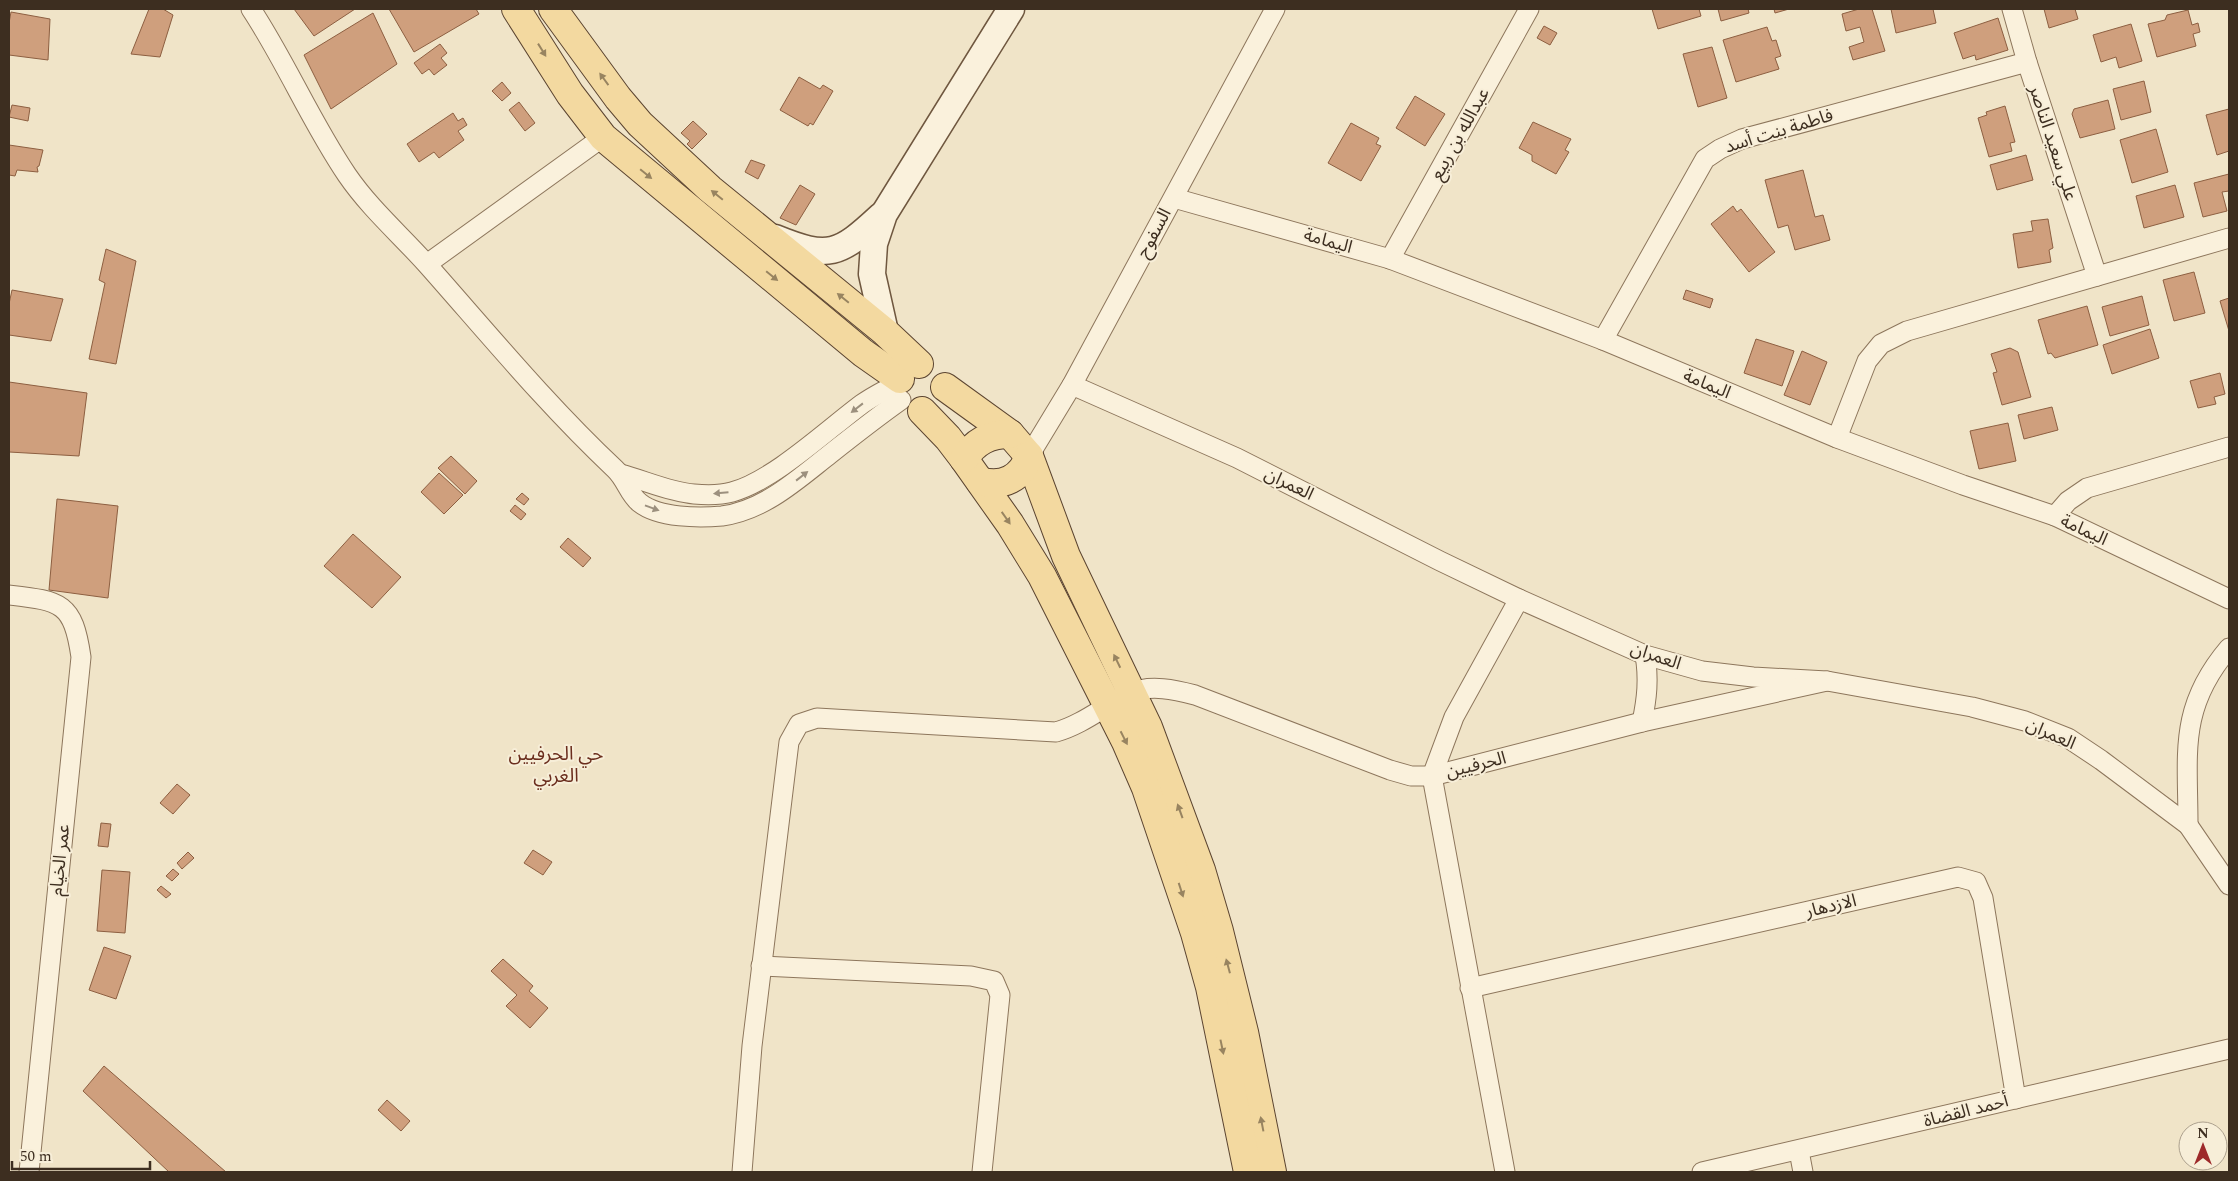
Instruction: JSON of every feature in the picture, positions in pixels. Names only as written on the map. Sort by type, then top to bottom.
[{"type":"main road","points":[[516,9],[570,94],[603,137],[863,353],[908,387],[937,406],[943,397],[945,387],[1010,434],[1029,456],[1066,556],[1148,727],[1201,870],[1244,1032],[1272,1172]]},
{"type":"main road","points":[[554,9],[618,98],[640,124],[710,189],[885,332],[908,387],[980,481],[1010,524],[1042,576],[1108,707],[1146,788],[1195,933],[1210,987],[1248,1172]]},
{"type":"main road","points":[[964,459],[973,446],[986,437],[1010,434]]},
{"type":"main road","points":[[980,481],[995,484],[1010,480],[1022,470],[1029,456]]},
{"type":"street","points":[[251,9],[311,116],[370,207],[427,264],[514,364],[620,474],[677,491],[695,494],[731,492],[765,477],[807,448],[864,403],[908,387]]},
{"type":"street","points":[[885,332],[872,274],[874,244],[884,214],[1011,9]]},
{"type":"street","name":"السفوح","points":[[1029,456],[1072,385],[1174,198],[1273,9]]},
{"type":"street","name":"عبدالله بن ربيع","points":[[1390,259],[1529,9]]},
{"type":"street","name":"علي سعيد الناصر","points":[[2012,9],[2027,62],[2097,276]]},
{"type":"street","name":"فاطمة بنت أسد","points":[[1603,340],[1705,160],[1720,148],[1742,139],[2027,62]]},
{"type":"street","points":[[427,264],[603,137]]},
{"type":"street","name":"اليمامة","points":[[1174,198],[1390,259],[1603,340],[1837,438],[1963,486],[2055,516],[2229,599]]},
{"type":"street","points":[[766,234],[810,251],[828,251],[855,240],[884,214]]},
{"type":"street","points":[[1837,438],[1867,361],[1881,344],[1907,331],[2229,238]]},
{"type":"street","name":"العمران","points":[[1072,385],[1237,458],[1519,599],[1645,655],[1702,671],[1754,677],[1827,680],[1972,707],[2025,721],[2068,738],[2101,760],[2188,826],[2229,886]]},
{"type":"street","points":[[2055,516],[2068,501],[2087,488],[2229,447]]},
{"type":"street","name":"عمر الخيام","points":[[9,594],[41,599],[60,606],[70,615],[78,634],[81,657],[29,1172]]},
{"type":"street","points":[[1505,1172],[1432,776],[1454,717],[1519,599]]},
{"type":"street","points":[[2188,826],[2188,738],[2191,720],[2204,682],[2229,648]]},
{"type":"street","points":[[1642,722],[1648,697],[1648,672],[1645,655]]},
{"type":"street","name":"الحرفيين","points":[[1132,692],[1157,689],[1183,692],[1390,770],[1411,776],[1432,776],[1642,722],[1827,680]]},
{"type":"street","points":[[742,1172],[752,1046],[789,742],[799,724],[817,718],[1056,732],[1068,728],[1108,707],[1132,692]]},
{"type":"street","name":"الازدهار","points":[[1470,988],[1958,877],[1976,882],[1983,898],[2016,1099]]},
{"type":"street","points":[[761,966],[972,976],[994,982],[1000,995],[982,1172]]},
{"type":"street","name":"أحمد القضاة","points":[[1702,1172],[1799,1151],[2229,1049]]},
{"type":"street","points":[[1799,1151],[1804,1172]]},
{"type":"building","points":[[149,9],[163,9],[173,15],[160,57],[131,54]]},
{"type":"building","points":[[294,9],[355,9],[314,36]]},
{"type":"building","points":[[389,9],[476,9],[479,14],[414,52]]},
{"type":"building","points":[[1652,9],[1699,9],[1701,16],[1658,29]]},
{"type":"building","points":[[1718,9],[1748,9],[1749,13],[1721,21]]},
{"type":"building","points":[[1774,9],[1789,9],[1775,13]]},
{"type":"building","points":[[1859,9],[1872,9],[1885,51],[1853,60],[1849,47],[1864,42],[1860,27],[1846,31],[1842,14]]},
{"type":"building","points":[[1891,9],[1933,9],[1936,23],[1896,33]]},
{"type":"building","points":[[2044,9],[2075,9],[2078,19],[2049,28]]},
{"type":"building","points":[[2188,10],[2192,25],[2198,23],[2200,32],[2193,34],[2196,46],[2157,57],[2148,24],[2165,20],[2167,15]]},
{"type":"building","points":[[11,12],[50,19],[48,60],[9,55]]},
{"type":"building","points":[[373,13],[397,64],[331,109],[304,55]]},
{"type":"building","points":[[1998,18],[2008,50],[1976,60],[1975,55],[1963,59],[1954,33]]},
{"type":"building","points":[[2131,24],[2142,61],[2119,68],[2116,57],[2101,62],[2093,35]]},
{"type":"building","points":[[1544,26],[1557,33],[1550,45],[1537,38]]},
{"type":"building","points":[[1767,27],[1772,41],[1776,40],[1781,56],[1775,58],[1779,69],[1736,82],[1723,40]]},
{"type":"building","points":[[440,44],[447,53],[441,58],[447,65],[434,75],[429,69],[422,74],[414,63]]},
{"type":"building","points":[[1712,47],[1727,98],[1698,107],[1683,54]]},
{"type":"building","points":[[799,77],[820,89],[823,85],[833,91],[813,125],[810,123],[808,126],[780,110]]},
{"type":"building","points":[[2144,81],[2151,112],[2121,120],[2113,89]]},
{"type":"building","points":[[502,82],[511,93],[502,101],[492,91]]},
{"type":"building","points":[[1415,96],[1445,114],[1425,146],[1396,128]]},
{"type":"building","points":[[2108,100],[2115,129],[2080,138],[2072,114],[2074,109]]},
{"type":"building","points":[[519,102],[535,123],[525,131],[509,110]]},
{"type":"building","points":[[12,105],[30,108],[28,121],[9,117]]},
{"type":"building","points":[[2005,106],[2015,142],[2010,143],[2012,151],[1989,157],[1978,118],[1987,115],[1986,112]]},
{"type":"building","points":[[2229,109],[2229,151],[2217,155],[2206,115]]},
{"type":"building","points":[[453,113],[458,121],[463,118],[467,125],[458,131],[464,140],[439,158],[434,152],[419,162],[407,144]]},
{"type":"building","points":[[693,121],[707,134],[692,149],[687,144],[690,141],[681,133]]},
{"type":"building","points":[[1533,122],[1571,139],[1565,150],[1569,152],[1556,174],[1532,161],[1532,155],[1519,148]]},
{"type":"building","points":[[1351,123],[1379,138],[1376,144],[1381,146],[1361,181],[1328,163]]},
{"type":"building","points":[[2156,129],[2168,172],[2132,183],[2120,140]]},
{"type":"building","points":[[9,145],[43,150],[39,166],[37,167],[38,172],[17,170],[15,176],[9,175]]},
{"type":"building","points":[[2026,155],[2033,180],[1997,190],[1990,165]]},
{"type":"building","points":[[751,160],[765,165],[758,179],[745,172]]},
{"type":"building","points":[[1803,170],[1815,217],[1823,215],[1830,240],[1795,250],[1788,225],[1778,228],[1765,180]]},
{"type":"building","points":[[2229,174],[2229,191],[2222,192],[2227,211],[2203,217],[2194,183]]},
{"type":"building","points":[[800,185],[815,194],[796,225],[780,218]]},
{"type":"building","points":[[2175,185],[2184,217],[2144,228],[2136,196]]},
{"type":"building","points":[[1733,206],[1737,212],[1741,209],[1775,252],[1749,272],[1711,224]]},
{"type":"building","points":[[2048,219],[2053,248],[2049,250],[2051,262],[2018,268],[2013,234],[2033,231],[2031,221]]},
{"type":"building","points":[[106,249],[136,261],[116,364],[89,359],[105,283],[99,280]]},
{"type":"building","points":[[2194,272],[2205,313],[2174,321],[2163,280]]},
{"type":"building","points":[[12,290],[63,299],[51,341],[9,335],[9,304]]},
{"type":"building","points":[[1686,290],[1713,299],[1710,308],[1683,299]]},
{"type":"building","points":[[2142,296],[2149,325],[2110,336],[2102,307]]},
{"type":"building","points":[[2229,298],[2229,331],[2220,301]]},
{"type":"building","points":[[2087,306],[2098,345],[2055,358],[2051,353],[2048,354],[2038,320]]},
{"type":"building","points":[[2150,329],[2159,358],[2112,374],[2103,345]]},
{"type":"building","points":[[1756,339],[1794,351],[1782,386],[1744,373]]},
{"type":"building","points":[[2010,348],[2018,352],[2031,397],[2002,405],[1993,373],[1997,372],[1991,354]]},
{"type":"building","points":[[1802,351],[1827,362],[1810,405],[1784,395]]},
{"type":"building","points":[[2220,373],[2225,394],[2214,397],[2216,404],[2198,408],[2190,381]]},
{"type":"building","points":[[9,382],[87,393],[79,456],[9,452]]},
{"type":"building","points":[[2052,407],[2058,430],[2024,439],[2018,415]]},
{"type":"building","points":[[2008,423],[2016,461],[1979,469],[1970,431]]},
{"type":"building","points":[[451,456],[477,481],[465,494],[438,468]]},
{"type":"building","points":[[439,473],[463,495],[444,514],[421,492]]},
{"type":"building","points":[[522,493],[529,499],[524,505],[516,499]]},
{"type":"building","points":[[57,499],[118,506],[108,598],[49,590]]},
{"type":"building","points":[[515,505],[526,514],[521,520],[510,511]]},
{"type":"building","points":[[353,534],[401,577],[372,608],[324,566]]},
{"type":"building","points":[[568,538],[591,558],[583,567],[560,547]]},
{"type":"building","points":[[177,784],[190,795],[173,814],[160,803]]},
{"type":"building","points":[[101,823],[111,824],[108,847],[98,846]]},
{"type":"building","points":[[533,850],[552,862],[543,875],[524,863]]},
{"type":"building","points":[[188,852],[194,858],[182,869],[177,863]]},
{"type":"building","points":[[173,869],[179,874],[172,881],[166,876]]},
{"type":"building","points":[[102,870],[130,872],[125,933],[97,931]]},
{"type":"building","points":[[161,886],[171,894],[166,898],[157,890]]},
{"type":"building","points":[[104,947],[131,956],[116,999],[89,990]]},
{"type":"building","points":[[503,959],[533,986],[529,991],[548,1008],[530,1028],[506,1006],[517,995],[491,971]]},
{"type":"building","points":[[104,1066],[226,1172],[169,1172],[83,1091]]},
{"type":"building","points":[[387,1100],[410,1121],[401,1131],[378,1110]]},
{"type":"district","name":"حي الحرفيين الغربي","points":[[556,765]]}]
